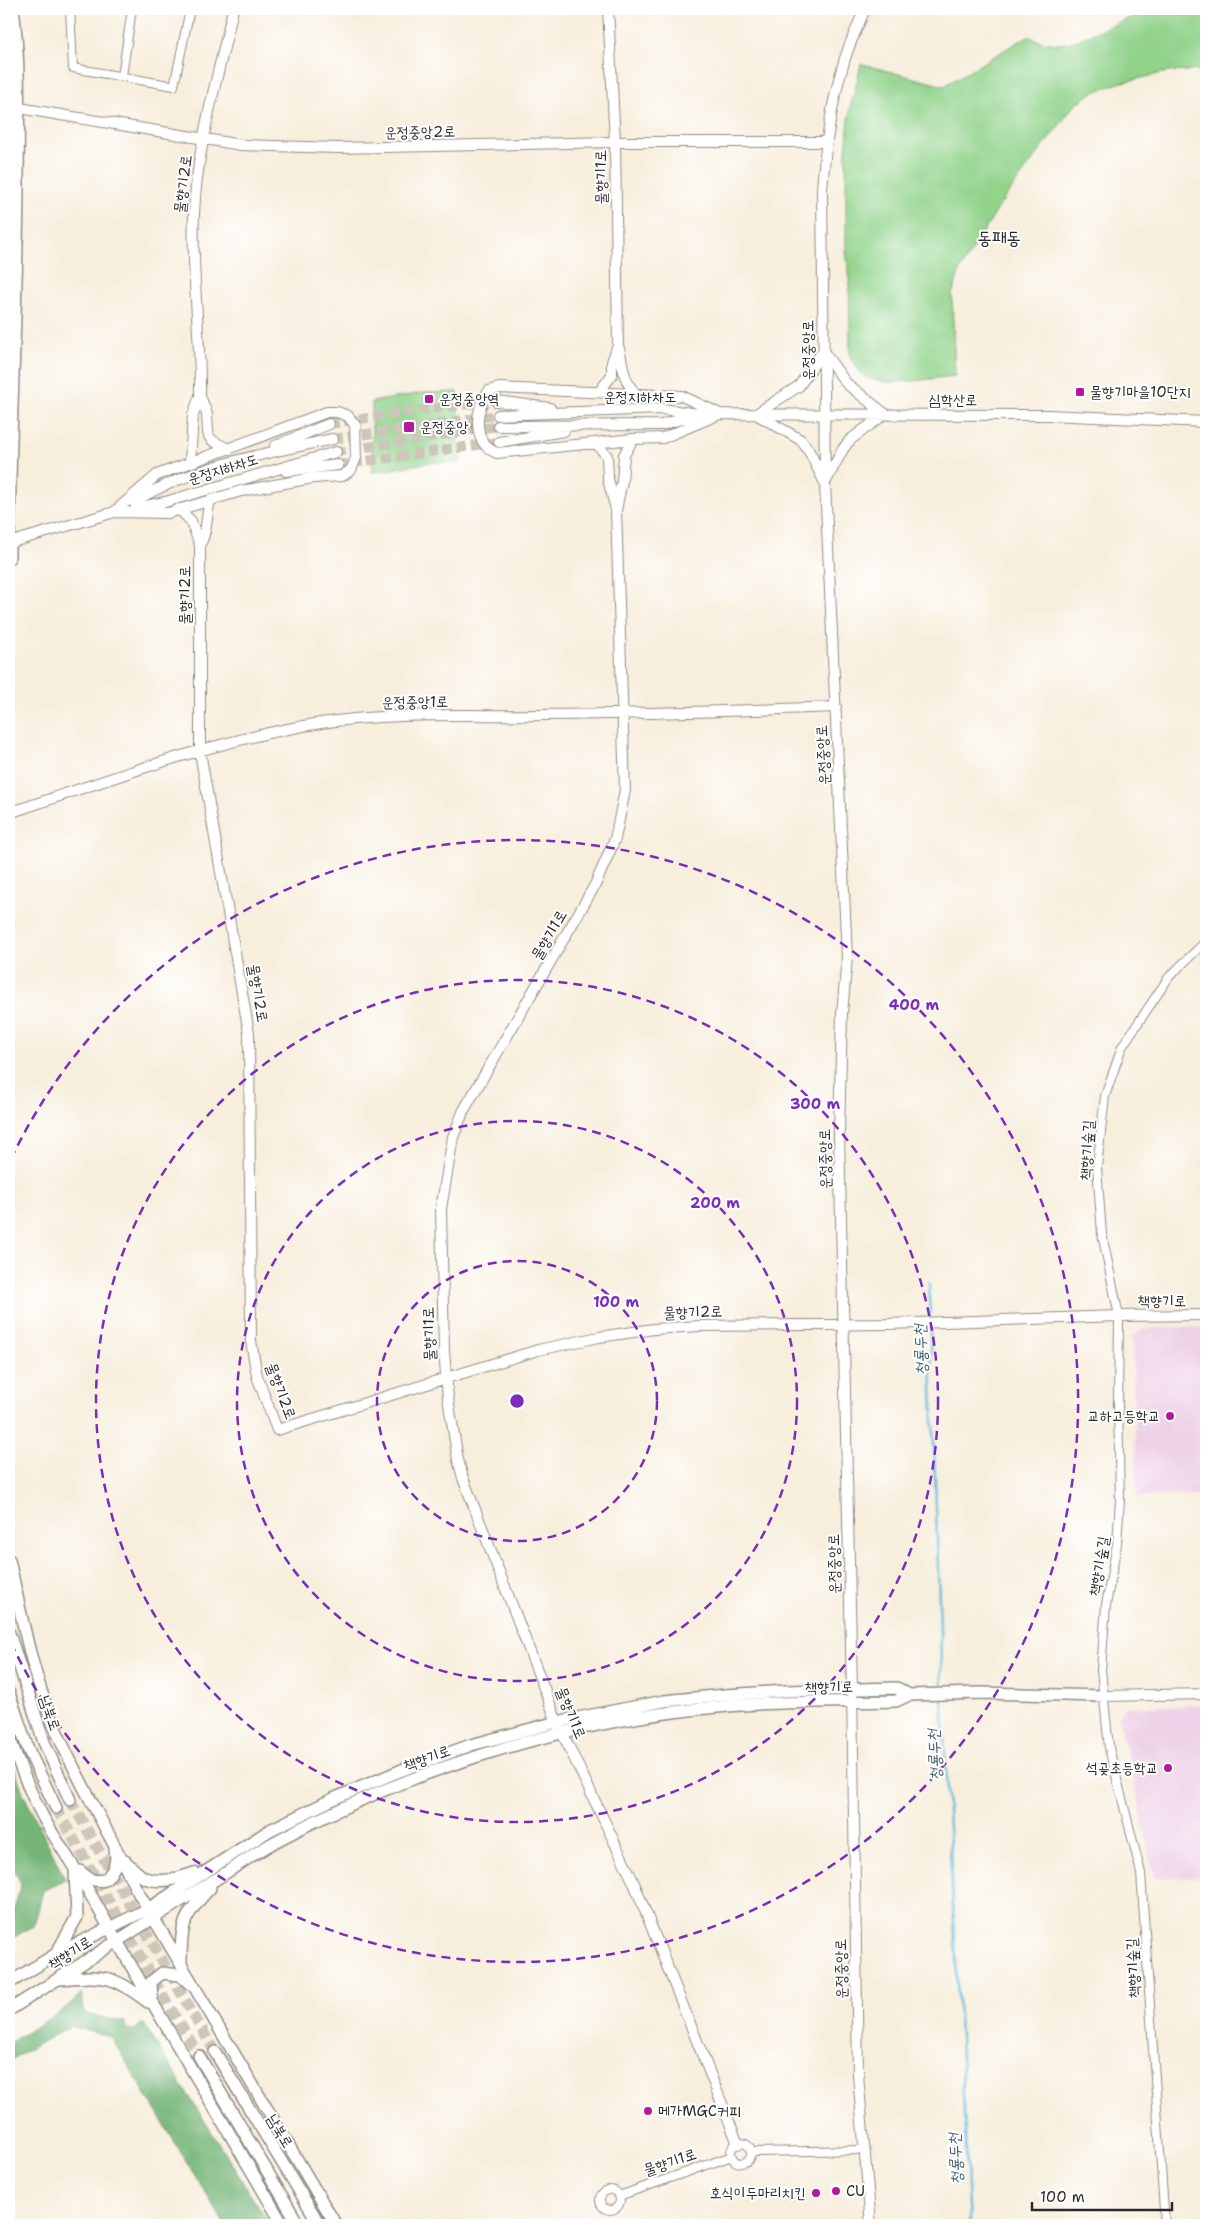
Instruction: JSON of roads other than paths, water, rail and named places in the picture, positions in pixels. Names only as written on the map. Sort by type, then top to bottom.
[{"type":"main road","points":[[9,558],[9,465],[17,257],[19,108],[13,9]]},
{"type":"main road","points":[[9,1560],[30,1655],[51,1719],[76,1776],[114,1845],[134,1887],[336,2225]]},
{"type":"main road","name":"남북로","points":[[9,1633],[44,1742],[70,1800]]},
{"type":"main road","name":"책향기로","points":[[9,2010],[116,1940],[210,1868],[270,1830],[376,1780],[471,1745],[557,1722],[673,1700],[725,1695],[897,1688],[909,1695]]},
{"type":"main road","points":[[9,1693],[28,1749],[56,1808]]},
{"type":"main road","name":"책향기로","points":[[9,1983],[55,1954],[109,1928],[151,1913],[220,1877],[276,1842],[336,1811],[463,1760],[562,1734],[667,1713],[728,1706],[896,1701],[909,1695],[980,1693],[1103,1696]]},
{"type":"main road","points":[[9,1736],[21,1770],[43,1817],[75,1867],[152,2005],[284,2225]]},
{"type":"main road","points":[[75,1867],[89,1879],[97,1882],[105,1880],[114,1867],[116,1857],[114,1845]]},
{"type":"main road","points":[[121,1859],[144,1877],[157,1880],[175,1879],[210,1868]]},
{"type":"main road","points":[[55,1954],[77,1917],[75,1867]]},
{"type":"main road","points":[[181,1964],[181,1933],[185,1920],[190,1909],[220,1877]]},
{"type":"main road","points":[[152,2005],[151,1982],[162,1973],[180,1975],[195,1987]]},
{"type":"main road","points":[[58,1979],[95,1976],[109,1978],[123,1983],[152,2005]]},
{"type":"main road","name":"남북로","points":[[215,2052],[320,2225]]},
{"type":"main road","name":"남북로","points":[[199,2056],[299,2225]]},
{"type":"street","points":[[70,9],[73,68],[174,86],[190,9]]},
{"type":"street","points":[[122,76],[132,9]]},
{"type":"street","name":"물향기2로","points":[[200,396],[194,213],[204,139],[233,9]]},
{"type":"street","name":"물향기1로","points":[[608,9],[615,142],[618,345]]},
{"type":"street","name":"운정중앙로","points":[[865,9],[844,60],[825,142],[822,190],[825,482],[847,957],[842,1014],[839,1133],[852,1690],[858,2075],[871,2225]]},
{"type":"street","name":"운정중앙2로","points":[[19,108],[241,145],[338,148],[615,142],[825,142]]},
{"type":"street","points":[[599,392],[612,375],[612,362],[618,345]]},
{"type":"street","points":[[618,345],[624,363],[624,377],[636,394]]},
{"type":"street","points":[[824,351],[846,383],[885,414],[850,440],[825,482],[801,440],[756,414],[799,386],[824,351]]},
{"type":"street","points":[[499,388],[682,396],[720,414],[662,438],[634,439],[497,453],[489,450],[482,444],[479,435],[479,406],[489,391],[499,388]]},
{"type":"street","points":[[200,396],[207,414],[206,431],[213,442],[229,449]]},
{"type":"street","points":[[190,463],[193,415],[200,396]]},
{"type":"street","points":[[496,401],[578,412]]},
{"type":"street","name":"운정지하차도","points":[[498,415],[662,409],[699,414]]},
{"type":"street","points":[[327,412],[337,412],[348,416],[355,425],[356,458],[351,470],[342,476],[313,478],[241,491],[168,513],[116,512],[157,475],[327,412]]},
{"type":"street","name":"심학산로","points":[[699,414],[1048,415],[1206,422]]},
{"type":"street","name":"운정지하차도","points":[[498,426],[660,425],[699,414]]},
{"type":"street","points":[[9,543],[116,512],[161,486],[250,456],[330,424]]},
{"type":"street","points":[[499,442],[592,426]]},
{"type":"street","points":[[250,456],[333,438]]},
{"type":"street","points":[[616,510],[622,481],[624,455],[634,439]]},
{"type":"street","points":[[596,443],[607,456],[608,479],[616,510]]},
{"type":"street","name":"운정지하차도","points":[[116,512],[165,502],[336,452]]},
{"type":"street","points":[[250,476],[338,465]]},
{"type":"street","points":[[200,545],[206,533],[206,517],[210,500]]},
{"type":"street","points":[[180,509],[191,521],[200,545]]},
{"type":"street","name":"물향기1로","points":[[616,510],[623,714],[624,790],[621,815],[608,858],[595,885],[464,1110],[453,1137],[441,1209],[447,1379],[458,1460],[463,1478],[557,1722],[634,1883],[738,2144]]},
{"type":"street","name":"물향기2로","points":[[200,545],[200,752],[250,1033],[251,1341],[256,1376],[277,1430],[538,1350],[599,1337],[654,1329],[843,1323],[888,1324],[1119,1316]]},
{"type":"street","name":"운정중앙1로","points":[[9,812],[155,764],[277,730],[323,723],[378,717],[623,714],[836,707]]},
{"type":"street","name":"책향기숲길","points":[[1165,2225],[1141,1873],[1109,1748],[1101,1670],[1106,1614],[1117,1544],[1120,1500],[1119,1316],[1102,1234],[1097,1167],[1105,1096],[1122,1047],[1169,977],[1206,940]]},
{"type":"street","name":"책향기로","points":[[1119,1316],[1206,1316]]},
{"type":"street","name":"책향기로","points":[[1103,1696],[1206,1694]]},
{"type":"street","points":[[738,2144],[746,2144],[751,2152],[750,2159],[745,2163],[738,2163],[732,2156],[732,2150],[738,2144]]},
{"type":"street","points":[[751,2152],[864,2150]]},
{"type":"street","name":"물향기1로","points":[[619,2196],[732,2156]]},
{"type":"waterway","name":"청룡두천","points":[[929,1283],[930,1319]]},
{"type":"waterway","name":"청룡두천","points":[[930,1325],[942,1691]]},
{"type":"waterway","name":"청룡두천","points":[[942,1697],[970,2225]]},
{"type":"tunnel","points":[[329,424],[425,409],[496,401]]},
{"type":"tunnel","points":[[333,439],[498,415]]},
{"type":"tunnel","points":[[336,452],[498,426]]},
{"type":"tunnel","points":[[338,465],[499,442]]},
{"type":"tunnel","points":[[70,1800],[215,2052]]},
{"type":"tunnel","points":[[56,1808],[199,2056]]},
{"type":"place","name":"물향기마을10단지","points":[[1080,392]]},
{"type":"place","name":"운정중앙역","points":[[429,399]]},
{"type":"place","name":"운정중앙","points":[[409,427]]},
{"type":"place","name":"교하고등학교","points":[[1170,1416]]},
{"type":"place","name":"석곶초등학교","points":[[1168,1768]]},
{"type":"place","name":"메가MGC커피","points":[[648,2111]]},
{"type":"place","name":"CU","points":[[836,2191]]},
{"type":"place","name":"호식이두마리치킨","points":[[816,2193]]},
{"type":"district","name":"동패동","points":[[999,238]]}]
